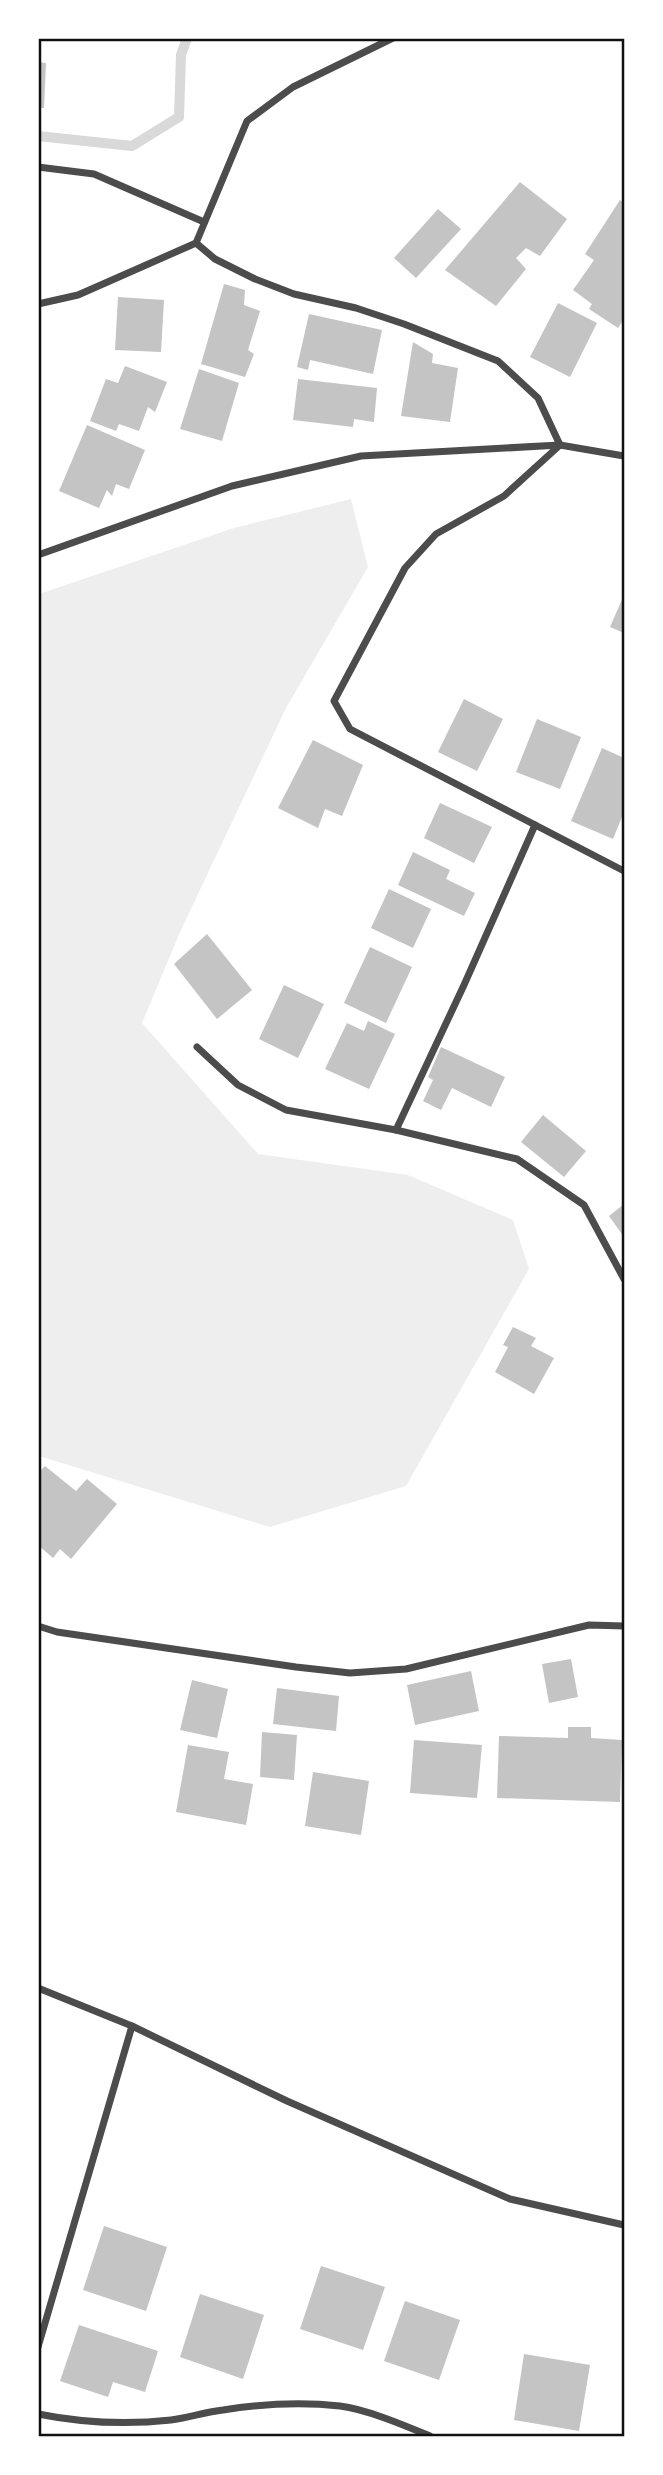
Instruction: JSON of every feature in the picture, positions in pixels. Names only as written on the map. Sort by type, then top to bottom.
[{"type":"street","points":[[38,304],[78,295],[196,243],[247,121],[293,87],[393,38]]},
{"type":"street","points":[[38,167],[94,174],[204,222]]},
{"type":"street","points":[[196,243],[215,259],[255,279],[294,294],[356,308],[392,320],[498,361],[538,398],[560,445]]},
{"type":"street","points":[[560,445],[504,496],[436,534],[405,568],[334,701],[350,729],[625,871]]},
{"type":"street","points":[[38,555],[232,486],[361,456],[560,445],[625,456]]},
{"type":"street","points":[[396,1130],[536,825]]},
{"type":"street","points":[[197,1047],[238,1085],[286,1110],[396,1130],[517,1159],[584,1205],[625,1279]]},
{"type":"street","points":[[38,1626],[71,1634],[296,1667],[350,1672],[406,1669],[589,1625],[625,1626]]},
{"type":"street","points":[[38,1989],[132,2026],[287,2101],[510,2199],[625,2225]]},
{"type":"street","points":[[38,2347],[132,2026]]},
{"type":"street","points":[[38,2414],[76,2422],[117,2424],[172,2420],[223,2410],[270,2405],[342,2406],[430,2437]]},
{"type":"shaded area","points":[[351,499],[368,567],[286,708],[181,930],[142,1023],[258,1154],[408,1175],[513,1220],[529,1269],[406,1486],[270,1527],[39,1456],[39,594],[234,528]]},
{"type":"building","points":[[38,62],[46,63],[44,108],[38,108]]},
{"type":"building","points":[[520,182],[567,219],[540,256],[526,248],[516,258],[526,269],[496,306],[445,270]]},
{"type":"building","points":[[620,200],[624,203],[624,324],[622,322],[618,328],[589,309],[592,304],[573,290],[594,260],[585,254]]},
{"type":"building","points":[[438,209],[461,229],[416,278],[394,258]]},
{"type":"building","points":[[224,284],[245,290],[244,305],[260,311],[248,350],[254,354],[245,377],[201,364]]},
{"type":"building","points":[[118,297],[164,300],[161,352],[115,350]]},
{"type":"building","points":[[558,303],[597,323],[570,377],[530,357]]},
{"type":"building","points":[[309,314],[382,330],[373,374],[310,360],[308,370],[297,367]]},
{"type":"building","points":[[413,342],[433,354],[432,363],[458,368],[450,422],[401,416]]},
{"type":"building","points":[[125,366],[167,382],[155,412],[148,407],[139,431],[119,424],[116,431],[90,421],[106,379],[118,383]]},
{"type":"building","points":[[199,369],[239,383],[222,441],[180,429]]},
{"type":"building","points":[[298,379],[377,388],[374,422],[354,419],[353,427],[293,420]]},
{"type":"building","points":[[87,425],[145,450],[129,489],[116,484],[112,496],[107,490],[99,508],[59,491]]},
{"type":"building","points":[[624,595],[624,633],[610,627]]},
{"type":"building","points":[[464,699],[503,719],[477,771],[438,752]]},
{"type":"building","points":[[537,719],[581,737],[560,789],[516,772]]},
{"type":"building","points":[[313,740],[363,765],[342,816],[325,809],[318,828],[278,808]]},
{"type":"building","points":[[602,748],[624,758],[624,812],[613,839],[571,821]]},
{"type":"building","points":[[440,803],[492,827],[474,863],[424,838]]},
{"type":"building","points":[[413,852],[450,870],[446,879],[475,893],[464,916],[398,885]]},
{"type":"building","points":[[389,889],[431,909],[413,948],[371,928]]},
{"type":"building","points":[[207,934],[252,990],[217,1019],[174,964]]},
{"type":"building","points":[[370,947],[412,967],[386,1023],[344,1003]]},
{"type":"building","points":[[284,985],[324,1004],[298,1058],[259,1039]]},
{"type":"building","points":[[368,1021],[395,1034],[369,1089],[325,1069],[347,1023],[364,1031]]},
{"type":"building","points":[[441,1047],[505,1077],[491,1107],[452,1088],[441,1110],[423,1101],[433,1080],[428,1077]]},
{"type":"building","points":[[543,1115],[586,1151],[564,1177],[521,1142]]},
{"type":"building","points":[[624,1204],[624,1237],[609,1216]]},
{"type":"building","points":[[513,1327],[536,1338],[531,1346],[554,1358],[534,1394],[495,1372],[508,1347],[503,1345]]},
{"type":"building","points":[[45,1466],[76,1491],[87,1479],[117,1504],[71,1559],[60,1549],[53,1558],[38,1545],[38,1473]]},
{"type":"building","points":[[571,1659],[578,1697],[549,1703],[542,1664]]},
{"type":"building","points":[[471,1671],[479,1711],[415,1725],[407,1685]]},
{"type":"building","points":[[192,1680],[228,1689],[217,1738],[180,1730]]},
{"type":"building","points":[[277,1688],[339,1696],[336,1731],[273,1724]]},
{"type":"building","points":[[568,1727],[591,1727],[591,1738],[622,1740],[620,1802],[497,1798],[499,1736],[568,1738]]},
{"type":"building","points":[[262,1732],[297,1735],[294,1780],[260,1777]]},
{"type":"building","points":[[414,1740],[482,1745],[477,1798],[410,1793]]},
{"type":"building","points":[[188,1745],[229,1752],[224,1779],[253,1784],[246,1825],[176,1812]]},
{"type":"building","points":[[313,1772],[369,1781],[361,1835],[305,1826]]},
{"type":"building","points":[[104,2226],[167,2247],[146,2311],[83,2290]]},
{"type":"building","points":[[321,2266],[385,2287],[363,2350],[300,2329]]},
{"type":"building","points":[[200,2294],[264,2315],[243,2379],[180,2357]]},
{"type":"building","points":[[405,2301],[460,2320],[439,2380],[384,2361]]},
{"type":"building","points":[[79,2325],[158,2351],[145,2392],[113,2382],[108,2397],[60,2381]]},
{"type":"building","points":[[524,2354],[590,2365],[579,2431],[514,2420]]},
{"type":"waterway","points":[[38,136],[132,146],[179,117],[181,55],[187,38]]}]
